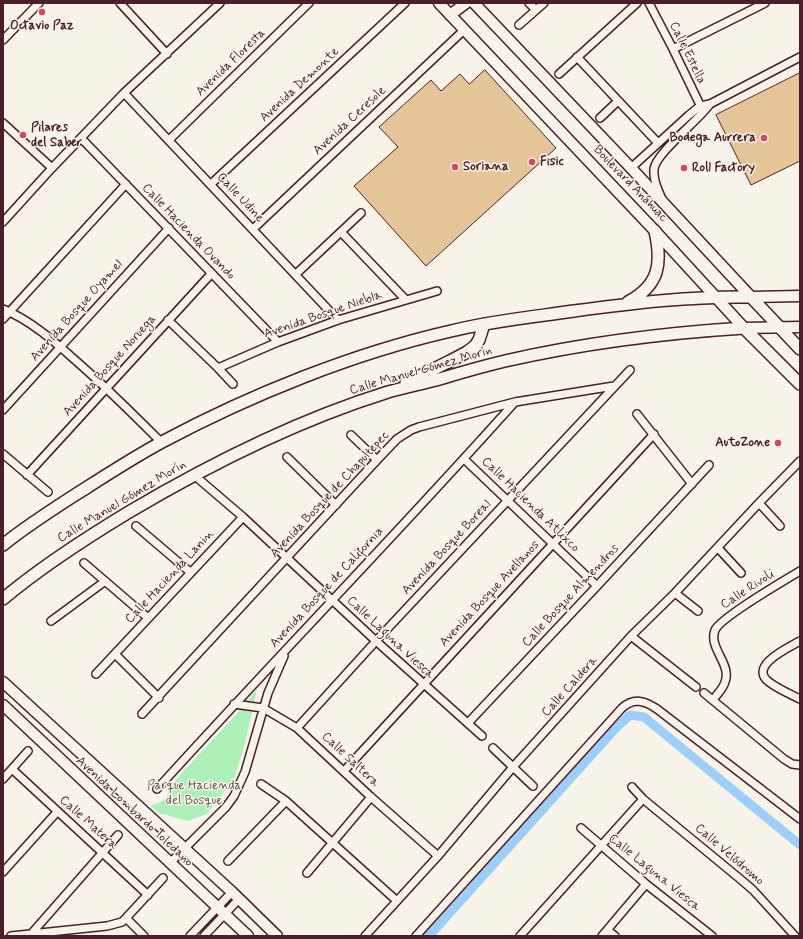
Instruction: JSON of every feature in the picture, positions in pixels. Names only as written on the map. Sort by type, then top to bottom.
[{"type":"main road","points":[[624,304],[643,292],[651,284],[656,274],[659,249],[655,231]]},
{"type":"main road","points":[[3,545],[60,505],[133,458],[161,442],[243,403],[327,369],[396,345],[484,324],[624,304],[714,296],[751,297]]},
{"type":"main road","name":"Boulevard Anáhuac","points":[[751,297],[800,349]]},
{"type":"main road","points":[[388,392],[467,352],[475,346],[479,340],[484,324]]},
{"type":"main road","name":"Boulevard Anáhuac","points":[[744,328],[800,384]]},
{"type":"main road","name":"Calle Manuel Gómez Morín","points":[[3,599],[64,553],[108,525],[194,475],[230,456],[332,412],[388,392],[504,362],[571,348],[658,336],[744,328]]},
{"type":"street","points":[[3,40],[39,3]]},
{"type":"street","points":[[3,222],[52,168],[124,94],[220,3]]},
{"type":"street","name":"Avenida Floresta","points":[[169,140],[309,3]]},
{"type":"street","name":"Avenida Demonte","points":[[211,184],[405,3]]},
{"type":"street","name":"Boulevard Anáhuac","points":[[439,3],[655,231],[744,328]]},
{"type":"street","points":[[450,15],[466,3]]},
{"type":"street","name":"Boulevard Anáhuac","points":[[474,3],[751,297]]},
{"type":"street","points":[[529,3],[536,10]]},
{"type":"street","points":[[519,25],[544,3]]},
{"type":"street","points":[[559,74],[637,3]]},
{"type":"street","name":"Calle Estella","points":[[649,3],[674,49],[702,110]]},
{"type":"street","points":[[674,49],[765,3]]},
{"type":"street","points":[[124,4],[167,54]]},
{"type":"street","name":"Avenida Ceresole","points":[[252,229],[464,30]]},
{"type":"street","points":[[577,57],[658,143]]},
{"type":"street","points":[[631,168],[658,143],[710,104],[800,57]]},
{"type":"street","name":"Calle Udine","points":[[124,94],[211,184],[338,320]]},
{"type":"street","points":[[600,118],[618,101]]},
{"type":"street","points":[[665,204],[655,181],[654,169],[665,152],[702,110]]},
{"type":"street","points":[[4,125],[52,168]]},
{"type":"street","name":"Calle Hacienda Ovando","points":[[81,138],[278,342]]},
{"type":"street","points":[[3,319],[6,310],[126,184]]},
{"type":"street","points":[[296,274],[361,213]]},
{"type":"street","name":"Avenida Bosque Oyamel","points":[[3,410],[168,228]]},
{"type":"street","points":[[342,232],[405,299]]},
{"type":"street","name":"Avenida Bosque Noruega","points":[[27,474],[211,274]]},
{"type":"street","name":"Avenida Bosque Niebla","points":[[218,368],[278,342],[338,320],[405,299],[437,291]]},
{"type":"street","points":[[751,297],[800,296]]},
{"type":"street","points":[[6,310],[38,330],[60,347],[106,388],[161,442]]},
{"type":"street","points":[[168,320],[233,384]]},
{"type":"street","name":"Calle Manuel Gómez Morín","points":[[744,328],[800,327]]},
{"type":"street","name":"Avenida Bosque Boreal","points":[[297,728],[376,641],[630,370]]},
{"type":"street","name":"Avenida Bosque de Chapultepec","points":[[142,714],[159,698],[397,439],[411,430],[432,423],[515,402],[614,386]]},
{"type":"street","name":"Avenida Bosque de California","points":[[156,789],[464,459],[515,402]]},
{"type":"street","points":[[638,414],[692,484]]},
{"type":"street","name":"Avenida Bosque Avellanos","points":[[344,771],[654,434]]},
{"type":"street","points":[[351,435],[377,460]]},
{"type":"street","points":[[3,454],[48,492]]},
{"type":"street","points":[[287,458],[336,505]]},
{"type":"street","name":"Calle Hacienda Atlixco","points":[[464,459],[598,586]]},
{"type":"street","name":"Calle Caldera","points":[[365,936],[438,856],[513,768],[631,636],[675,593],[800,461]]},
{"type":"street","name":"Calle Bosque Almendros","points":[[468,723],[598,586],[709,465]]},
{"type":"street","name":"Calle Laguna Viesca","points":[[194,475],[243,517],[332,601],[482,736]]},
{"type":"street","points":[[759,503],[780,526]]},
{"type":"street","name":"Calle Hacienda Lanin","points":[[96,674],[243,517]]},
{"type":"street","points":[[136,526],[190,572]]},
{"type":"street","points":[[718,548],[741,573]]},
{"type":"street","points":[[84,563],[104,582],[148,618]]},
{"type":"street","name":"Calle Rivoli","points":[[713,700],[724,686],[726,676],[714,637],[715,630],[732,614],[800,571]]},
{"type":"street","points":[[52,620],[104,582]]},
{"type":"street","points":[[675,593],[698,611]]},
{"type":"street","points":[[631,636],[696,687]]},
{"type":"street","points":[[800,640],[770,660],[764,665],[762,671],[768,682],[800,699]]},
{"type":"street","points":[[170,863],[226,807],[234,796],[245,772],[272,681],[287,648]]},
{"type":"street","points":[[115,654],[159,698]]},
{"type":"street","name":"Avenida Lombardo Toledano","points":[[3,682],[277,936]]},
{"type":"street","points":[[704,693],[784,759],[792,764],[800,766]]},
{"type":"street","points":[[416,936],[622,708],[632,701],[640,700],[657,709],[800,819]]},
{"type":"street","name":"Calle Saltera","points":[[234,704],[263,708],[297,728],[371,797],[438,856]]},
{"type":"street","name":"Avenida Lombardo Toledano","points":[[3,706],[248,936]]},
{"type":"street","points":[[493,748],[533,786]]},
{"type":"street","points":[[3,779],[28,751]]},
{"type":"street","name":"Calle Matera","points":[[12,769],[148,895]]},
{"type":"street","points":[[261,784],[286,801],[397,901]]},
{"type":"street","name":"Calle Velódromo","points":[[632,787],[643,798],[753,890],[795,936]]},
{"type":"street","points":[[307,873],[371,797]]},
{"type":"street","points":[[520,936],[643,798]]},
{"type":"street","points":[[228,861],[286,801]]},
{"type":"street","points":[[3,872],[57,812]]},
{"type":"street","name":"Calle Laguna Viesca","points":[[581,828],[646,884],[712,936]]},
{"type":"street","points":[[32,933],[118,835]]},
{"type":"street","points":[[11,936],[107,926],[122,922],[163,878]]},
{"type":"street","points":[[602,936],[646,884]]},
{"type":"street","points":[[190,936],[195,929],[220,911],[235,896]]},
{"type":"street","points":[[195,929],[203,936],[220,911]]},
{"type":"street","points":[[126,918],[144,936]]},
{"type":"street","points":[[607,930],[615,936]]},
{"type":"green space","name":"Parque Hacienda del Bosque","points":[[257,689],[246,739],[235,777],[207,814],[188,821],[159,813],[150,805],[166,798],[170,792],[170,786],[242,708]]},
{"type":"building","name":"Soriana","points":[[485,70],[556,148],[426,266],[354,186],[398,147],[379,127],[431,80],[441,91],[460,74],[469,84]]},
{"type":"building","name":"Bodega Aurrera","points":[[800,73],[800,161],[751,185],[716,115]]},
{"type":"waterway","points":[[429,936],[614,730],[630,715],[644,717],[800,845]]},
{"type":"place","name":"Octavio Paz","points":[[42,12]]},
{"type":"place","name":"Pilares del Saber","points":[[23,135]]},
{"type":"place","name":"Bodega Aurrera","points":[[764,138]]},
{"type":"place","name":"Fisic","points":[[532,162]]},
{"type":"place","name":"Soriana","points":[[455,167]]},
{"type":"place","name":"Roll Factory","points":[[684,168]]},
{"type":"place","name":"AutoZone","points":[[778,443]]}]
